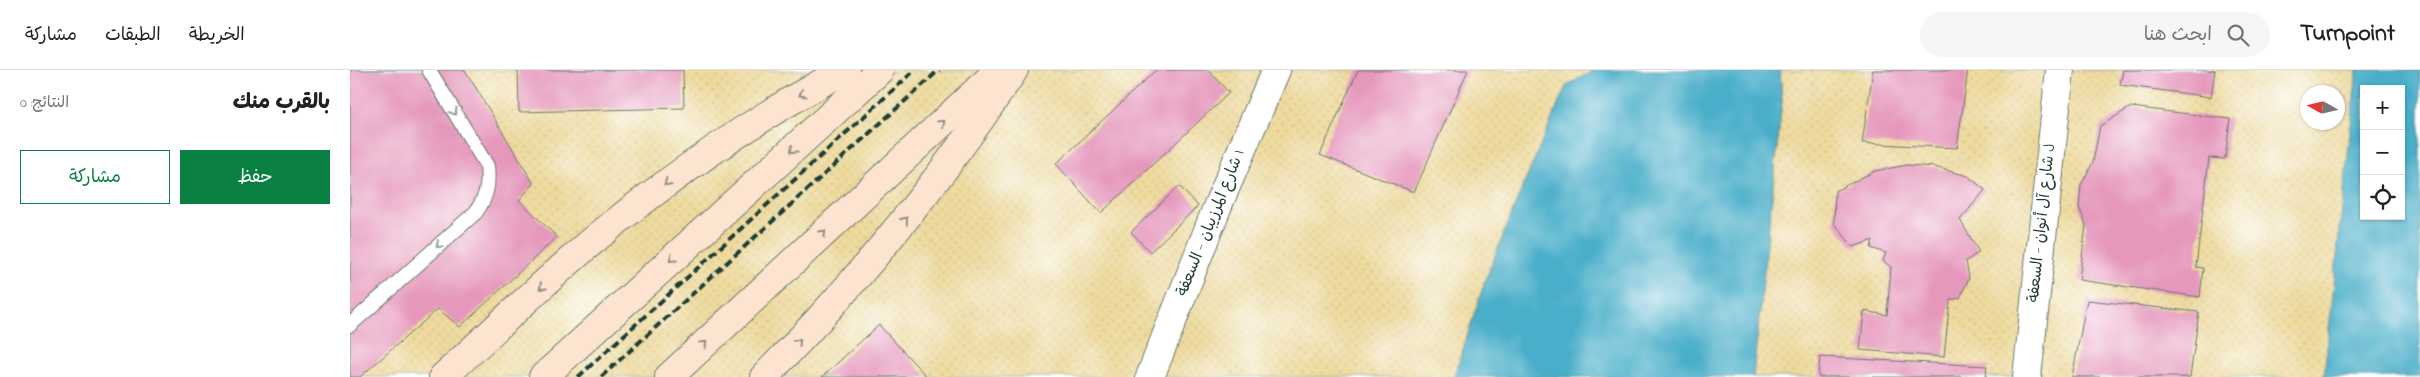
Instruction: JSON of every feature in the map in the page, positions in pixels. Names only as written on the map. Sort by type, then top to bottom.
[{"type":"main road","points":[[443,377],[588,245],[647,197],[745,128],[845,70]]},
{"type":"main road","points":[[543,377],[880,70]]},
{"type":"main road","points":[[669,377],[999,70]]},
{"type":"main road","points":[[764,377],[842,294],[895,232],[946,168],[1014,70]]},
{"type":"street","name":"شارع آل أنوان - السعفة J","points":[[2027,377],[2060,70]]},
{"type":"street","name":"شارع المرزيبان - السعفة I","points":[[1150,377],[1271,74]]},
{"type":"lane","points":[[350,326],[476,212],[485,199],[489,183],[487,166],[429,70]]},
{"type":"sand","points":[[350,70],[1594,70],[1566,86],[1485,281],[1454,377],[350,377]]},
{"type":"sand","points":[[1780,70],[2357,70],[2324,377],[1753,377],[1782,101]]},
{"type":"water","points":[[1594,70],[1780,70],[1782,101],[1753,377],[1454,377],[1485,281],[1566,86]]},
{"type":"water","points":[[2357,70],[2420,70],[2420,377],[2324,377]]},
{"type":"building","points":[[350,70],[465,70],[534,184],[519,200],[557,237],[460,327],[438,309],[360,377],[350,377]]},
{"type":"building","points":[[518,70],[683,70],[684,108],[519,112]]},
{"type":"building","points":[[1156,70],[1208,70],[1229,93],[1101,213],[1056,164]]},
{"type":"building","points":[[1358,70],[1468,70],[1414,192],[1320,155]]},
{"type":"building","points":[[1873,70],[1968,70],[1957,148],[1862,143]]},
{"type":"building","points":[[2123,70],[2215,70],[2211,97],[2120,85]]},
{"type":"building","points":[[2131,107],[2230,119],[2225,159],[2209,158],[2196,267],[2203,268],[2200,297],[2079,280],[2086,225],[2079,207],[2081,185],[2093,162],[2100,126]]},
{"type":"building","points":[[1907,165],[1934,167],[1968,176],[1985,190],[1960,220],[1979,252],[1966,261],[1969,278],[1960,298],[1950,300],[1944,357],[1860,350],[1864,311],[1887,315],[1891,267],[1883,261],[1886,253],[1871,248],[1873,240],[1853,247],[1834,223],[1835,191],[1875,171]]},
{"type":"building","points":[[1179,186],[1198,206],[1150,252],[1131,232]]},
{"type":"building","points":[[2087,300],[2199,312],[2190,377],[2072,377]]},
{"type":"building","points":[[879,325],[927,377],[822,377]]},
{"type":"building","points":[[1820,357],[1987,366],[1986,377],[1818,377]]},
{"type":"railway","points":[[578,377],[915,70]]},
{"type":"railway","points":[[601,377],[939,70]]}]
